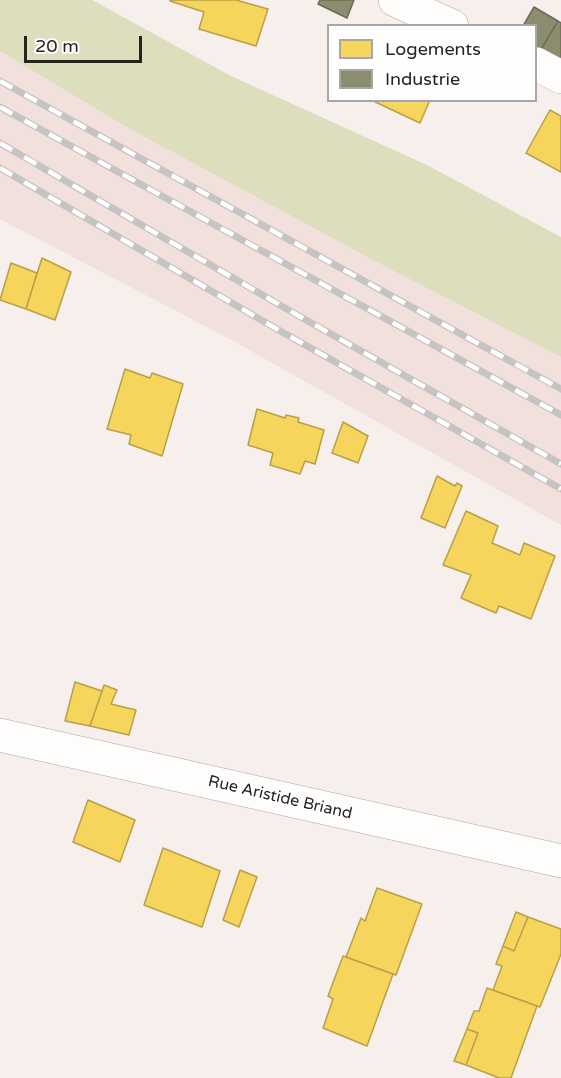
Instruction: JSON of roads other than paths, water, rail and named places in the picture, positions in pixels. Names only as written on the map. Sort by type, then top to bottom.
[{"type":"street","points":[[395,0],[448,24]]},
{"type":"street","points":[[537,65],[561,77]]},
{"type":"street","name":"Rue Aristide Briand","points":[[0,735],[561,861]]},
{"type":"railway","points":[[0,81],[561,389]]},
{"type":"railway","points":[[0,107],[561,415]]},
{"type":"railway","points":[[0,143],[561,464]]},
{"type":"railway","points":[[0,168],[275,328],[561,489]]}]
